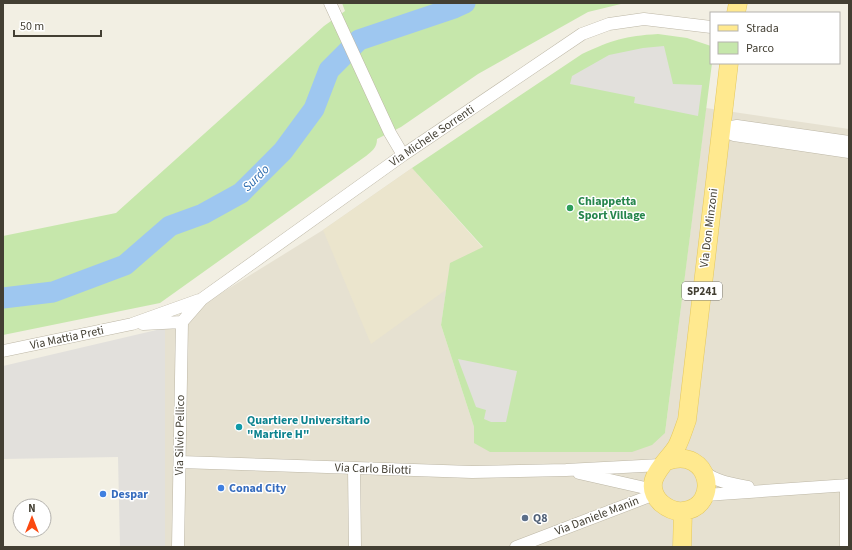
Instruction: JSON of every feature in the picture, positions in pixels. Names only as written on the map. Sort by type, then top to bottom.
[{"type":"main road","name":"Via Don Minzoni","points":[[664,463],[678,445],[686,420],[729,64]]},
{"type":"main road","points":[[683,458],[692,460],[699,465],[704,472],[707,480],[705,495],[696,506],[683,511],[674,510],[666,507],[655,492],[654,477],[664,463],[683,458]]},
{"type":"main road","points":[[682,547],[683,511]]},
{"type":"street","points":[[330,3],[390,133],[403,155]]},
{"type":"street","name":"Via Michele Sorrenti","points":[[182,322],[202,299],[403,155],[582,34],[609,24],[644,19],[710,27]]},
{"type":"street","points":[[720,129],[737,126],[849,142]]},
{"type":"street","points":[[720,129],[734,136],[849,152]]},
{"type":"street","name":"Via Mattia Preti","points":[[3,351],[132,324],[202,299]]},
{"type":"street","name":"Via Mattia Preti","points":[[132,324],[182,322]]},
{"type":"street","name":"Via Silvio Pellico","points":[[178,547],[182,322]]},
{"type":"street","name":"Via Carlo Bilotti","points":[[180,462],[472,472],[566,470],[664,463]]},
{"type":"street","points":[[354,468],[354,547]]},
{"type":"street","name":"Via Carlo Bilotti","points":[[566,470],[655,492]]},
{"type":"street","points":[[704,472],[712,478],[727,483],[765,490]]},
{"type":"street","points":[[705,495],[847,485],[846,547]]},
{"type":"street","name":"Via Daniele Manin","points":[[516,547],[655,492]]},
{"type":"shaded area","points":[[664,46],[673,84],[702,85],[698,116],[634,103],[635,97],[570,84],[572,76],[609,55],[643,48]]},
{"type":"shaded area","points":[[706,108],[849,129],[849,547],[163,547],[165,328],[323,230],[412,168],[477,251],[450,264],[441,325],[474,427],[474,443],[665,433]]},
{"type":"shaded area","points":[[412,168],[483,248],[450,263],[447,289],[371,344],[323,230]]},
{"type":"shaded area","points":[[165,328],[165,547],[120,547],[118,457],[3,459],[3,366]]},
{"type":"shaded area","points":[[458,359],[517,371],[506,422],[491,422],[484,419],[486,410],[476,407]]},
{"type":"green space","points":[[342,3],[625,3],[588,12],[478,74],[401,127],[377,139],[375,147],[366,156],[160,303],[3,335],[3,236],[116,213],[324,26],[345,11]]},
{"type":"green space","name":"Chiappetta Sport Village","points":[[658,34],[687,38],[710,46],[710,64],[712,64],[665,433],[652,445],[632,452],[490,452],[474,443],[474,427],[441,325],[450,263],[483,247],[412,168],[582,54],[602,45],[636,36]]},
{"type":"waterway","name":"Surdo","points":[[3,298],[53,292],[125,265],[170,226],[203,214],[241,193],[283,151],[314,109],[329,70],[359,40],[465,3]]},
{"type":"place","name":"Chiappetta Sport Village","points":[[570,208]]},
{"type":"place","name":"Quartiere Universitario \"Martire H\"","points":[[239,427]]},
{"type":"place","name":"Conad City","points":[[221,488]]},
{"type":"place","name":"Despar","points":[[103,494]]},
{"type":"place","name":"Q8","points":[[525,518]]}]
